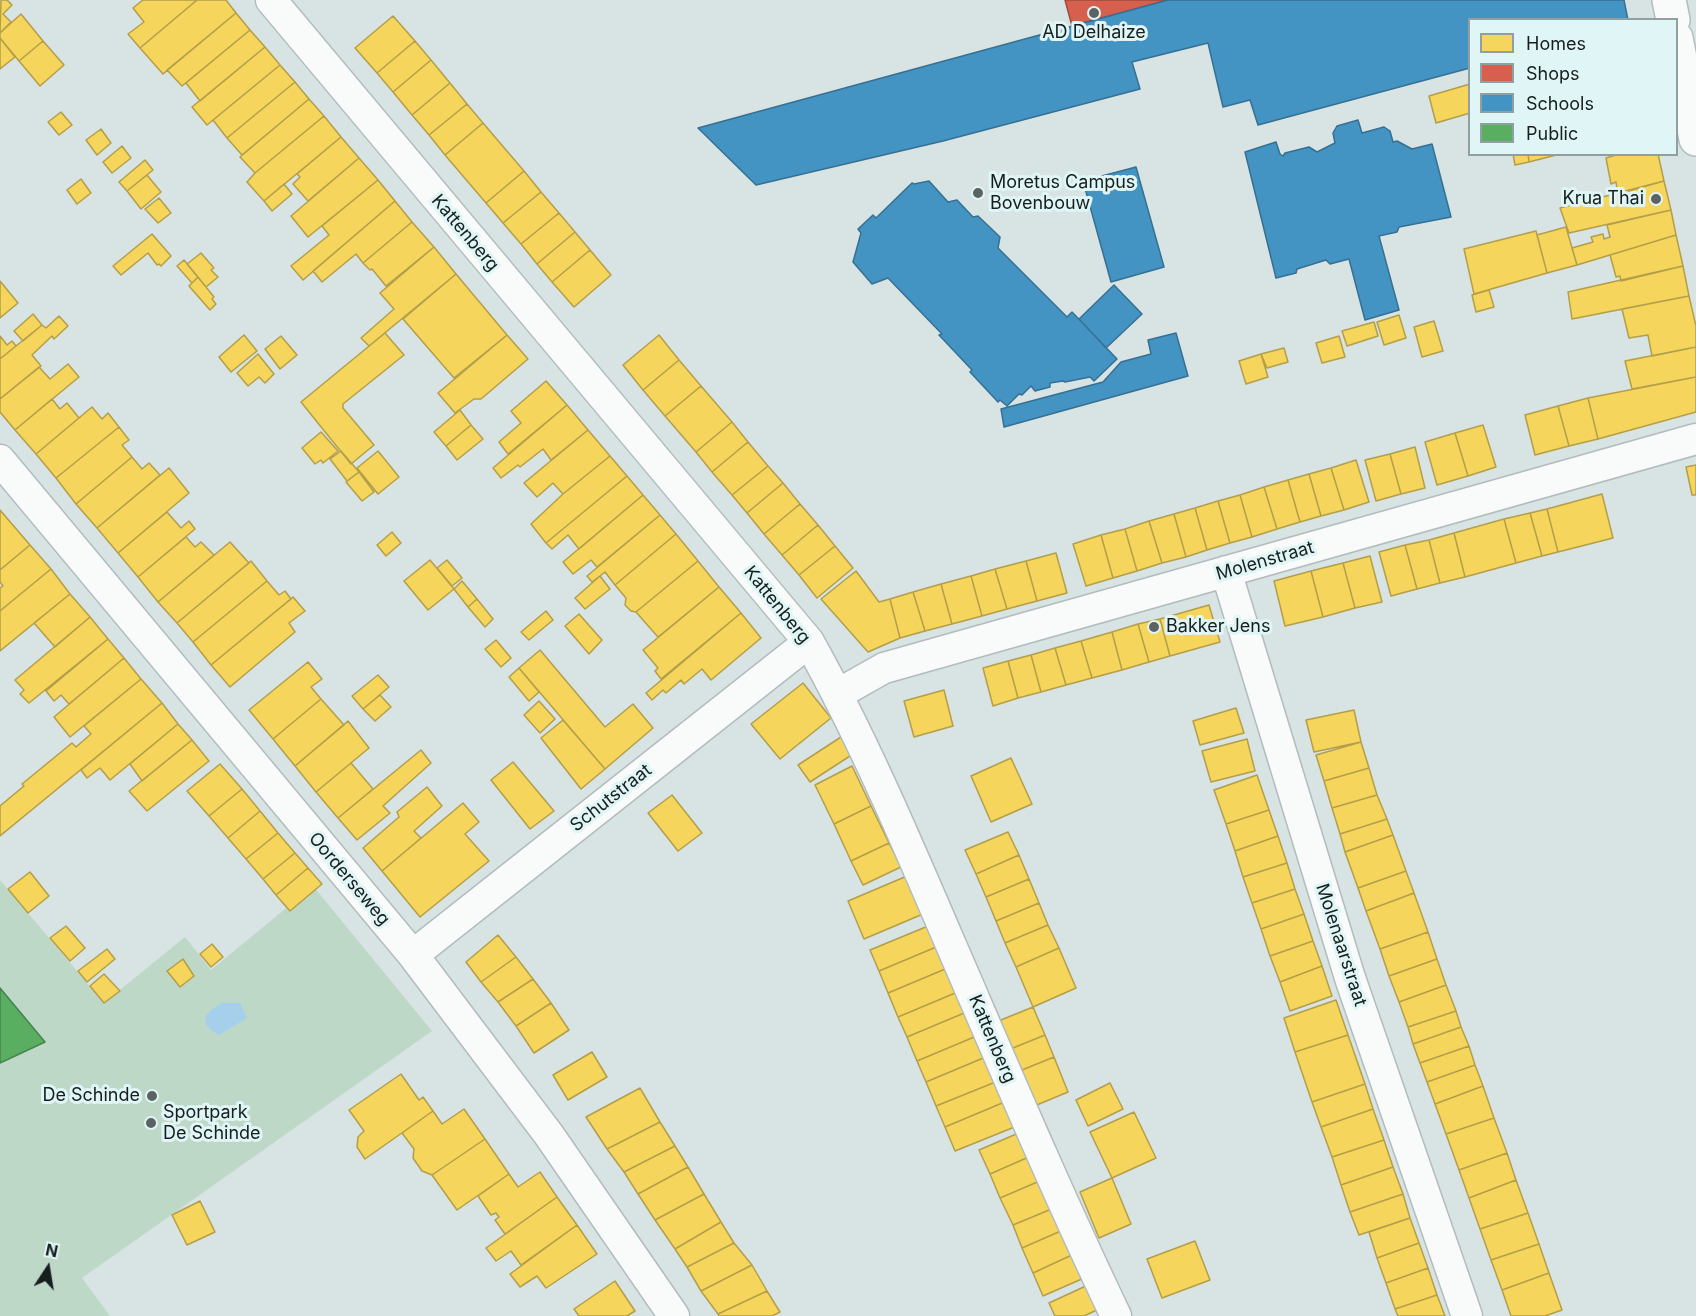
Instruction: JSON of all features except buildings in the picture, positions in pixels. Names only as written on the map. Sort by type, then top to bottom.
[{"type":"main road","points":[[1669,0],[1673,18]]},
{"type":"main road","points":[[1678,43],[1696,139]]},
{"type":"street","name":"Kattenberg","points":[[271,0],[809,642],[838,694],[918,867],[1066,1211],[1116,1316]]},
{"type":"street","name":"Molenstraat","points":[[838,694],[884,668],[1696,439]]},
{"type":"street","name":"Oorderseweg","points":[[0,460],[413,956],[549,1135],[674,1316]]},
{"type":"street","name":"Molenaarstraat","points":[[1226,572],[1350,978],[1467,1316]]},
{"type":"street","name":"Schutstraat","points":[[413,956],[809,642]]},
{"type":"green space","name":"Sportpark De Schinde","points":[[0,880],[104,1003],[185,937],[211,970],[313,886],[432,1031],[82,1278],[110,1316],[0,1316]]},
{"type":"water","points":[[222,1003],[240,1003],[247,1018],[219,1035],[212,1031],[205,1022],[211,1010]]},
{"type":"place","name":"AD Delhaize","points":[[1094,13]]},
{"type":"place","name":"Moretus Campus Bovenbouw","points":[[978,193]]},
{"type":"place","name":"Krua Thai","points":[[1656,199]]},
{"type":"place","name":"Bakker Jens","points":[[1154,627]]},
{"type":"place","name":"De Schinde","points":[[152,1096]]},
{"type":"place","name":"Sportpark De Schinde","points":[[151,1123]]}]
